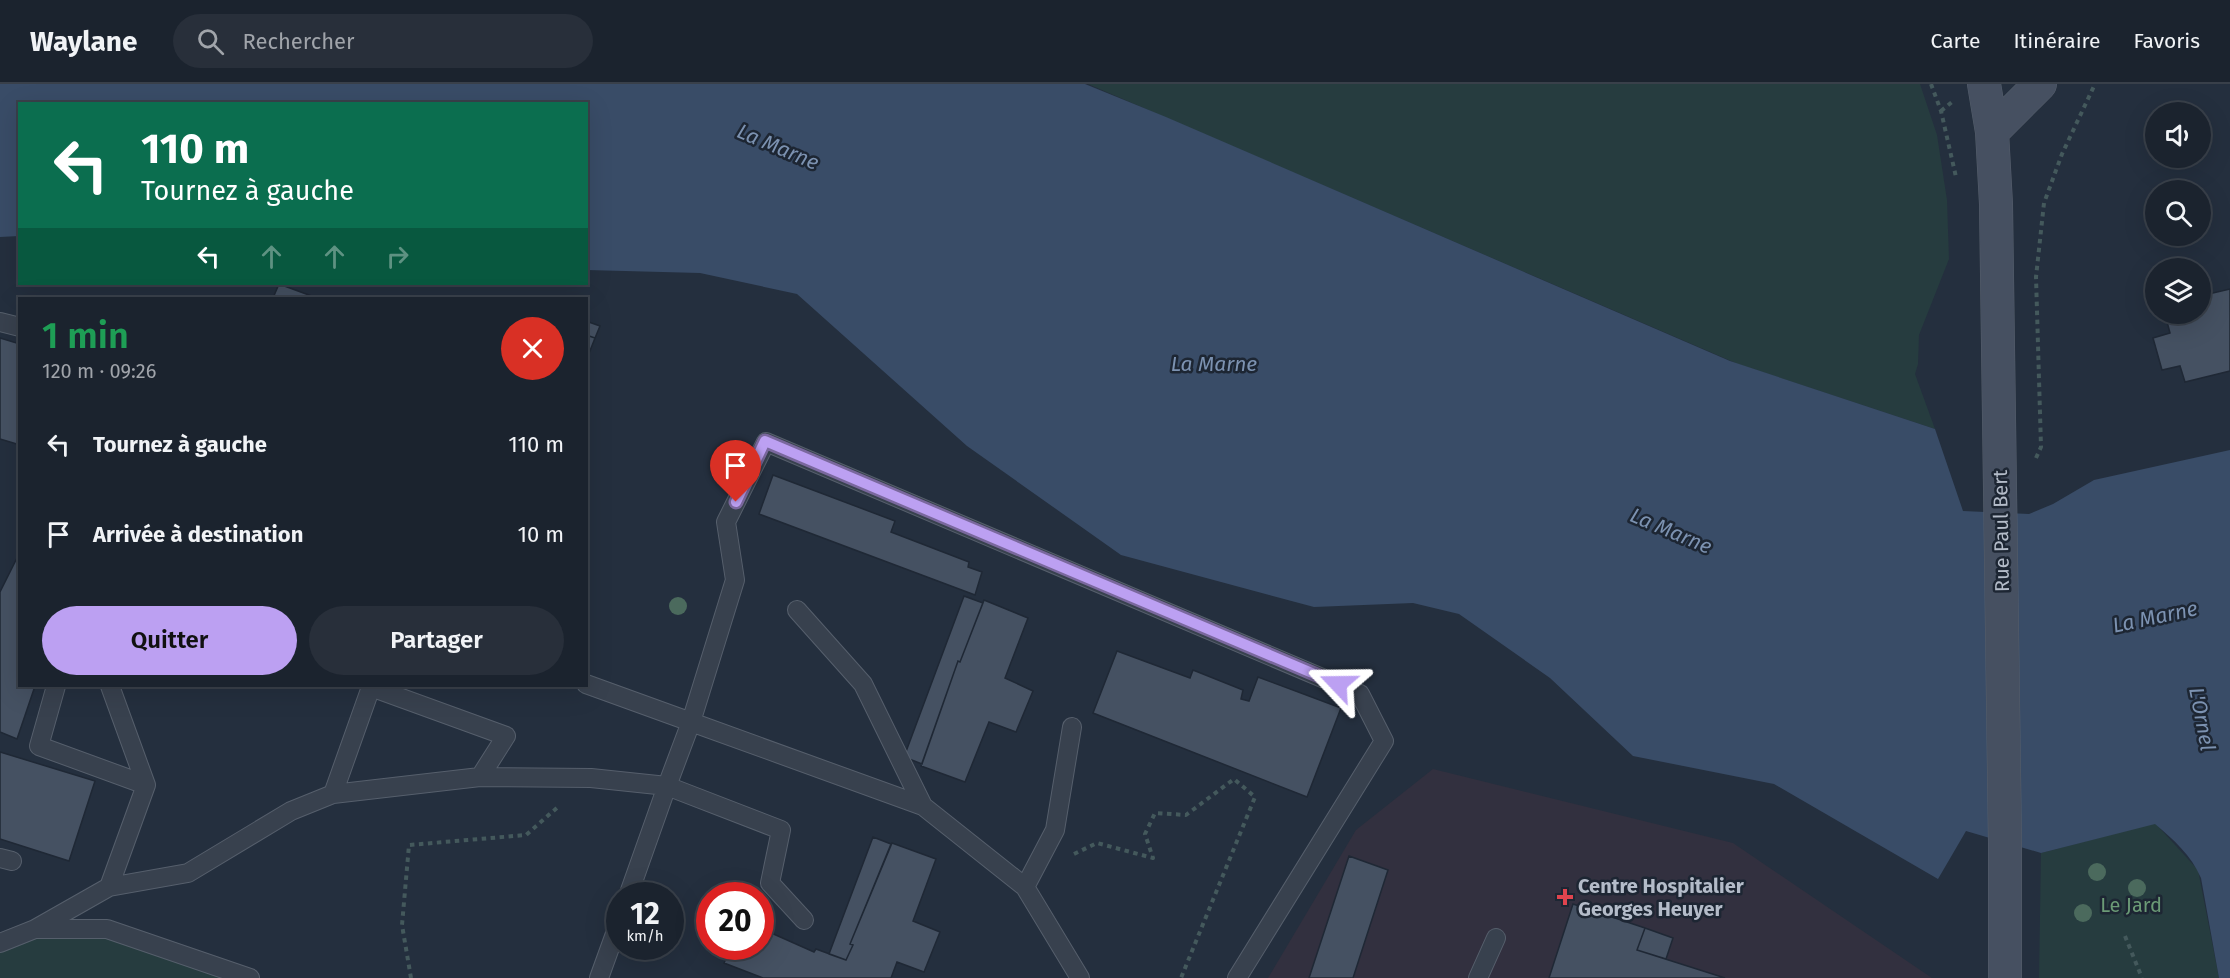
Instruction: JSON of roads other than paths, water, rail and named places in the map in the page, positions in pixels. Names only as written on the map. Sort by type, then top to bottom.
[{"type":"main road","name":"Rue Paul Bert","points":[[1983,84],[1992,132],[1996,204],[2005,978]]},
{"type":"main road","points":[[1992,132],[2040,84]]},
{"type":"lane","points":[[0,322],[18,326]]},
{"type":"lane","points":[[633,882],[691,722],[735,580],[726,522],[765,441],[1360,694],[1384,741],[1237,978]]},
{"type":"lane","points":[[797,610],[863,684],[923,806]]},
{"type":"lane","points":[[588,685],[923,806],[1025,887],[1080,978]]},
{"type":"lane","points":[[56,687],[39,746],[146,785]]},
{"type":"lane","points":[[109,888],[146,785],[110,687]]},
{"type":"lane","points":[[333,794],[371,687],[506,736],[480,777]]},
{"type":"lane","points":[[1025,887],[1055,831],[1072,726]]},
{"type":"lane","points":[[0,943],[35,929],[109,888],[188,873],[291,811],[333,794],[480,777],[591,778],[668,786],[781,831],[770,883],[804,920]]},
{"type":"lane","points":[[35,929],[107,929],[250,978]]},
{"type":"lane","points":[[1478,978],[1496,938]]},
{"type":"lane","points":[[599,978],[606,959]]},
{"type":"water","name":"La Marne","points":[[0,84],[1085,84],[1730,361],[1935,429],[1963,511],[2029,514],[2053,504],[2094,480],[2230,450],[2230,978],[2219,978],[2201,878],[2187,855],[2155,824],[2041,853],[1966,831],[1938,879],[1774,784],[1633,756],[1550,678],[1459,614],[1413,603],[1314,607],[1121,555],[967,446],[797,294],[700,273],[588,270],[588,102],[18,102],[18,236],[0,237]]},
{"type":"place","name":"Centre Hospitalier Georges Heuyer","points":[[1565,897]]},
{"type":"water label","name":"L'Ornel","points":[[2202,719]]},
{"type":"park label","name":"Le Jard","points":[[2131,905]]}]
